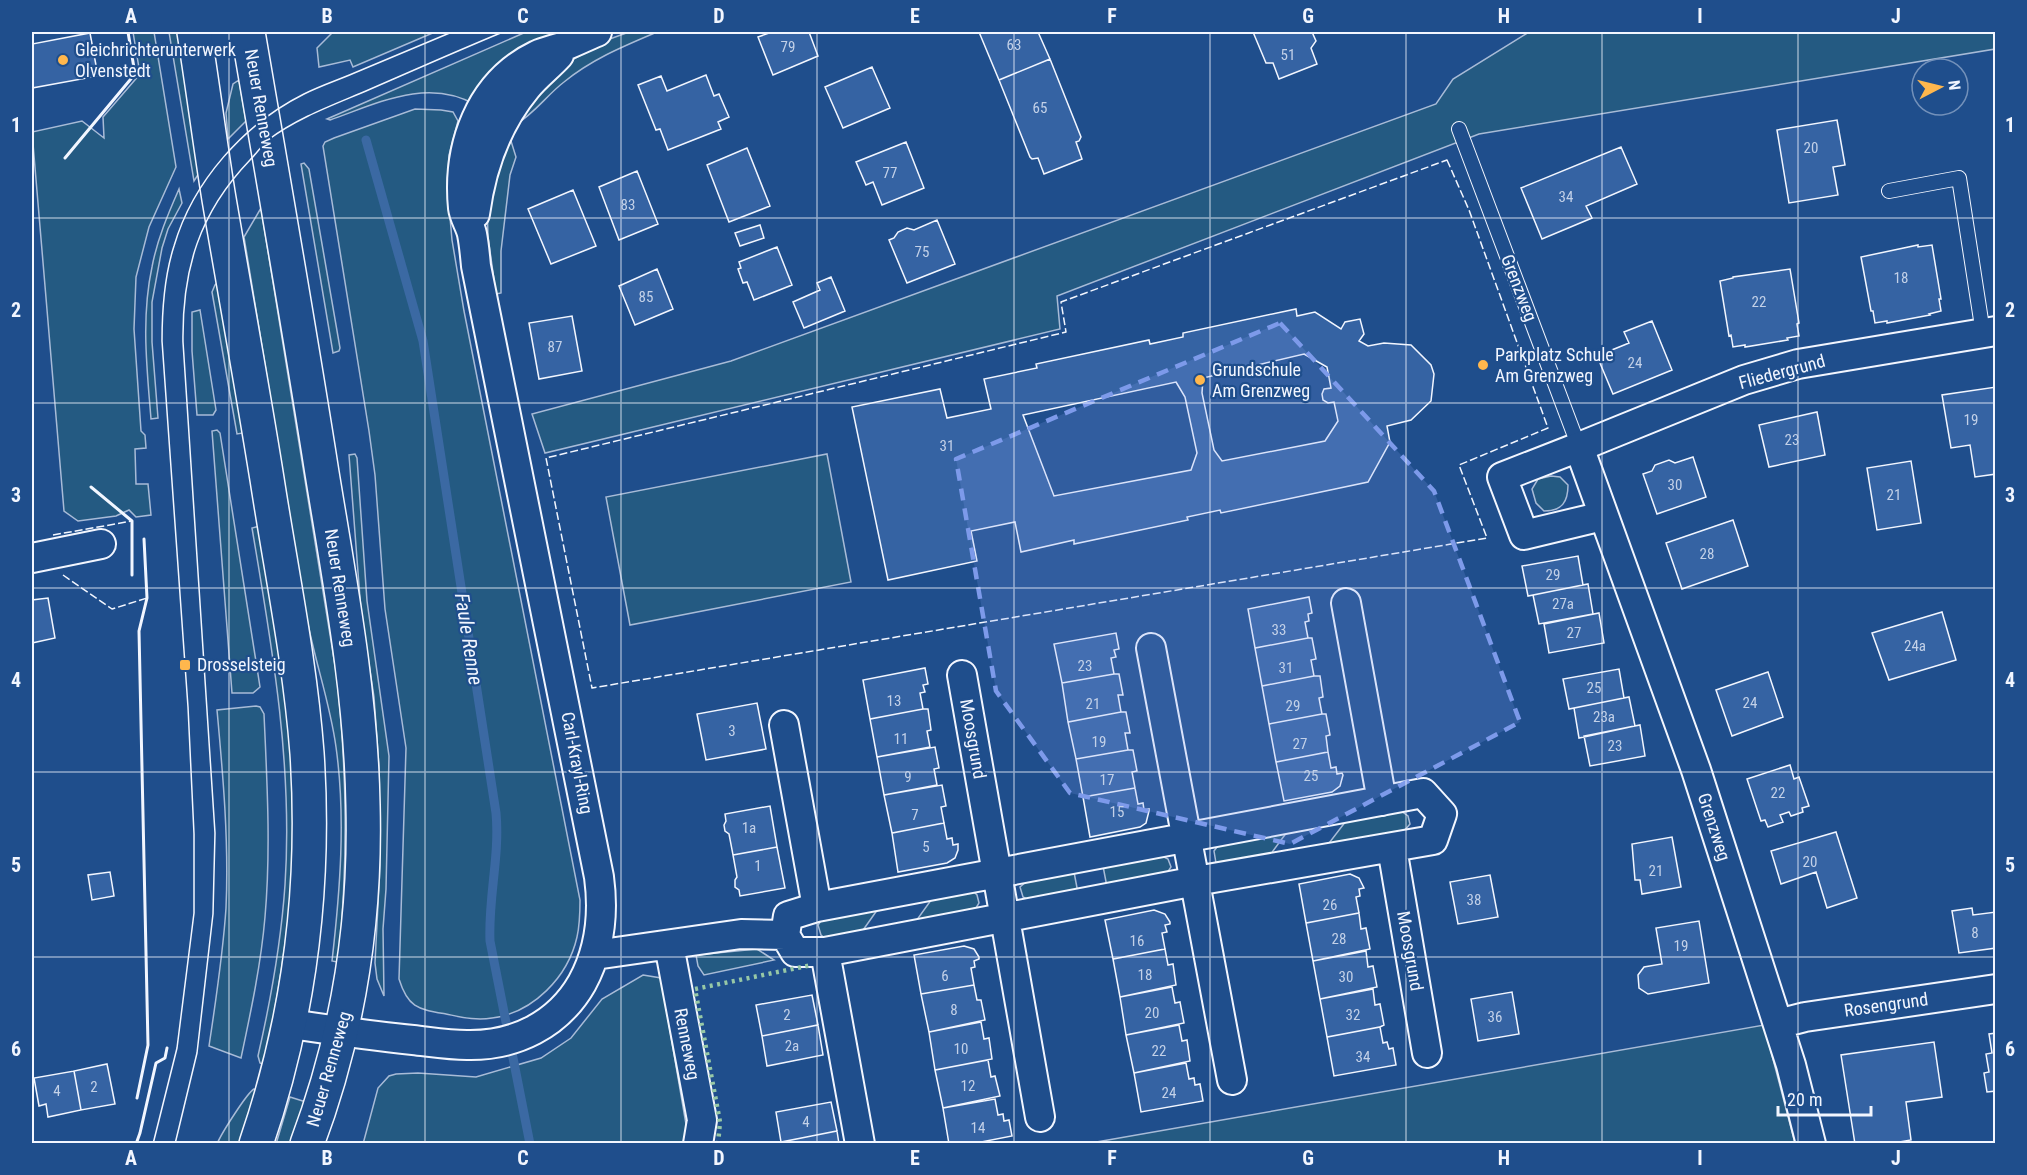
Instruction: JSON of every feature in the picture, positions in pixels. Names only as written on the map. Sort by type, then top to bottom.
[{"type":"main road","name":"Neuer Renneweg","points":[[248,32],[340,585],[359,737],[363,806],[361,893],[355,955],[342,1032],[308,1143]]},
{"type":"main road","points":[[194,34],[219,198],[258,416],[305,728],[309,812],[309,867],[305,921],[291,1024],[256,1143]]},
{"type":"street","points":[[194,34],[227,32]]},
{"type":"street","name":"Carl-Krayl-Ring","points":[[291,1024],[383,1038],[467,1045],[495,1042],[540,1029],[557,1015],[574,995],[595,955],[602,904],[599,877],[476,266],[472,232],[477,196],[489,155],[501,127],[527,87],[569,44],[597,32]]},
{"type":"street","name":"Fliedergrund","points":[[1579,447],[1771,371],[1798,364],[1989,332]]},
{"type":"street","points":[[1579,447],[1502,477],[1524,535],[1604,516]]},
{"type":"street","name":"Grenzweg","points":[[1579,447],[1696,770],[1791,1065],[1810,1143]]},
{"type":"street","points":[[32,558],[101,544]]},
{"type":"street","points":[[1346,603],[1382,801]]},
{"type":"street","points":[[1151,648],[1232,1080]]},
{"type":"street","name":"Moosgrund","points":[[962,675],[1040,1117]]},
{"type":"street","points":[[784,725],[817,907]]},
{"type":"street","points":[[1423,793],[1442,814],[1433,840],[1196,881],[825,952],[795,952],[785,935],[788,916],[817,907],[1382,801],[1423,793]]},
{"type":"street","name":"Moosgrund","points":[[1392,848],[1427,1053]]},
{"type":"street","points":[[595,955],[741,934],[785,935]]},
{"type":"street","name":"Renneweg","points":[[669,945],[702,1120],[698,1143]]},
{"type":"street","points":[[825,952],[860,1143]]},
{"type":"street","name":"Rosengrund","points":[[1778,1024],[1805,1017],[1995,990]]},
{"type":"lane","name":"Grenzweg","points":[[1459,129],[1579,447]]},
{"type":"lane","points":[[1889,191],[1959,178],[1989,332]]},
{"type":"highlighted area","points":[[1280,323],[1434,491],[1520,722],[1290,844],[1070,793],[996,691],[956,459]]},
{"type":"shaded area","points":[[133,32],[154,32],[176,167],[149,227],[136,277],[134,329],[141,431],[145,435],[146,448],[135,449],[136,484],[148,484],[151,515],[136,517],[129,510],[116,516],[78,521],[64,511],[32,132],[82,121],[104,138],[103,117],[140,74]]},
{"type":"shaded area","points":[[169,32],[178,32],[201,170],[194,181]]},
{"type":"shaded area","points":[[333,32],[435,32],[353,67],[350,60],[319,67],[317,48]]},
{"type":"shaded area","points":[[526,32],[561,32],[546,40],[476,105],[458,97],[440,93],[421,93],[385,100],[330,120],[327,119]]},
{"type":"shaded area","points":[[629,32],[657,32],[586,66],[515,125],[522,102],[572,60],[607,40]]},
{"type":"shaded area","points":[[1529,32],[1995,32],[1995,49],[1946,57],[1910,57],[1910,63],[1479,134],[1057,296],[1060,329],[545,453],[532,414],[731,361],[1436,104],[1453,79]]},
{"type":"shaded area","points":[[239,80],[246,121],[228,139],[226,113],[233,84]]},
{"type":"shaded area","points":[[415,109],[453,112],[458,121],[449,155],[447,183],[452,240],[580,900],[577,937],[566,966],[557,979],[535,1001],[521,1009],[507,1015],[486,1019],[463,1017],[415,1006],[406,996],[399,979],[406,748],[385,609],[375,475],[369,431],[323,146],[325,142],[334,138]]},
{"type":"shaded area","points":[[504,138],[511,141],[516,157],[510,175],[501,251],[501,293],[496,294],[488,237],[487,201]]},
{"type":"shaded area","points":[[304,163],[309,169],[340,348],[339,351],[333,353],[301,164]]},
{"type":"shaded area","points":[[179,189],[182,203],[168,229],[162,248],[152,302],[152,342],[158,418],[151,419],[146,343],[149,286],[160,237]]},
{"type":"shaded area","points":[[261,208],[337,678],[343,748],[345,816],[344,885],[337,962],[332,961],[341,854],[339,774],[330,714],[306,614],[244,237]]},
{"type":"shaded area","points":[[218,282],[243,433],[237,434],[212,292]]},
{"type":"shaded area","points":[[200,310],[216,410],[213,415],[197,415],[192,351],[192,312]]},
{"type":"shaded area","points":[[217,430],[220,433],[260,687],[253,693],[232,693],[212,431]]},
{"type":"shaded area","points":[[355,454],[367,601],[389,756],[383,929],[384,996],[377,979],[375,963],[380,865],[379,767],[374,697],[361,611],[349,455]]},
{"type":"shaded area","points":[[827,454],[851,582],[630,625],[606,497]]},
{"type":"shaded area","points":[[1551,476],[1560,477],[1568,485],[1567,496],[1560,507],[1544,511],[1536,503],[1532,489],[1538,479]]},
{"type":"shaded area","points":[[260,526],[286,699],[294,796],[289,912],[264,1065],[260,1063],[258,1056],[278,950],[287,840],[279,706],[252,528]]},
{"type":"shaded area","points":[[260,707],[264,714],[268,815],[267,892],[258,970],[241,1058],[209,1046],[223,942],[227,883],[225,809],[217,710]]},
{"type":"shaded area","points":[[1401,811],[1408,816],[1410,824],[1404,831],[1326,847],[1346,821]]},
{"type":"shaded area","points":[[1287,832],[1267,859],[1222,866],[1216,863],[1214,851],[1220,843]]},
{"type":"shaded area","points":[[1160,855],[1168,859],[1171,867],[1165,876],[1107,887],[1103,866]]},
{"type":"shaded area","points":[[1074,872],[1078,893],[1031,901],[1023,897],[1020,887],[1026,882]]},
{"type":"shaded area","points":[[973,891],[979,903],[976,908],[916,921],[934,896]]},
{"type":"shaded area","points":[[880,906],[861,933],[826,939],[821,935],[818,925],[823,918]]},
{"type":"shaded area","points":[[757,949],[774,960],[704,975],[698,966],[696,955]]},
{"type":"shaded area","points":[[643,975],[661,978],[687,1130],[683,1143],[363,1144],[378,1088],[389,1076],[418,1073],[476,1077],[541,1058],[571,1038],[602,999]]},
{"type":"shaded area","points":[[1764,1025],[1795,1143],[1085,1144]]},
{"type":"shaded area","points":[[254,1089],[256,1090],[239,1143],[217,1144],[234,1114]]},
{"type":"shaded area","points":[[290,1097],[306,1102],[291,1143],[276,1144]]},
{"type":"building","points":[[772,32],[809,32],[818,56],[773,75],[758,37]]},
{"type":"building","points":[[979,32],[1038,32],[1050,59],[999,80]]},
{"type":"building","points":[[1253,32],[1312,32],[1316,41],[1311,48],[1317,64],[1279,79],[1273,63],[1266,63]]},
{"type":"building","name":"Gleichrichterunterwerk Olvenstedt","points":[[90,33],[98,76],[32,88],[32,44]]},
{"type":"building","points":[[1050,59],[1081,137],[1076,142],[1082,159],[1044,174],[1038,158],[1030,157],[999,80]]},
{"type":"building","points":[[872,67],[890,108],[843,128],[825,87]]},
{"type":"building","points":[[706,75],[714,96],[719,94],[729,117],[718,122],[721,129],[668,150],[660,129],[656,130],[638,85],[661,76],[667,91]]},
{"type":"building","points":[[1837,120],[1845,165],[1833,167],[1838,195],[1789,203],[1777,130]]},
{"type":"building","points":[[906,142],[924,188],[882,205],[873,182],[866,185],[856,162]]},
{"type":"building","points":[[1621,147],[1637,184],[1586,206],[1592,218],[1542,239],[1521,188]]},
{"type":"building","points":[[747,148],[770,206],[729,222],[707,165]]},
{"type":"building","points":[[637,171],[658,224],[619,240],[599,187]]},
{"type":"building","points":[[573,190],[596,246],[551,264],[528,209]]},
{"type":"building","points":[[937,220],[955,264],[907,283],[889,240],[907,228],[914,230]]},
{"type":"building","points":[[760,225],[764,238],[740,246],[735,233]]},
{"type":"building","points":[[1918,245],[1918,247],[1932,245],[1941,311],[1887,323],[1887,321],[1875,323],[1861,257]]},
{"type":"building","points":[[777,247],[792,285],[754,300],[747,282],[743,283],[738,269],[741,268],[739,262]]},
{"type":"building","points":[[657,269],[673,309],[635,325],[619,286]]},
{"type":"building","points":[[1790,269],[1799,336],[1787,338],[1788,340],[1733,347],[1720,281]]},
{"type":"building","points":[[831,277],[845,311],[804,328],[793,302],[820,290],[817,283]]},
{"type":"building","points":[[1296,309],[1297,316],[1315,312],[1341,329],[1345,322],[1360,319],[1364,334],[1359,341],[1368,346],[1384,343],[1411,345],[1431,365],[1434,374],[1431,401],[1411,420],[1387,426],[1390,442],[1368,482],[1221,513],[1220,510],[1187,517],[1188,520],[1074,544],[1074,540],[1021,552],[1015,522],[971,531],[977,561],[888,580],[852,407],[940,389],[947,418],[991,409],[984,379],[1037,368],[1036,364],[1149,340],[1150,344],[1183,337],[1183,333]],"holes":[[[1304,354],[1327,367],[1331,388],[1324,389],[1323,400],[1328,403],[1334,402],[1338,421],[1325,441],[1222,461],[1214,450],[1202,393],[1203,378]],[[1176,382],[1185,397],[1197,453],[1191,470],[1054,496],[1023,415]]]},
{"type":"building","points":[[572,316],[582,371],[539,379],[529,323]]},
{"type":"building","points":[[1652,321],[1672,370],[1613,394],[1597,356],[1629,343],[1624,332]]},
{"type":"building","points":[[1996,387],[1996,474],[1975,477],[1970,445],[1951,448],[1942,395]]},
{"type":"building","points":[[1817,412],[1825,455],[1769,467],[1759,425]]},
{"type":"building","points":[[1693,457],[1706,497],[1657,514],[1643,474],[1652,471],[1655,465],[1669,460],[1675,463]]},
{"type":"building","points":[[1911,461],[1921,523],[1877,530],[1867,468]]},
{"type":"building","points":[[1733,520],[1748,566],[1682,589],[1666,543]]},
{"type":"building","points":[[1578,556],[1583,585],[1528,596],[1522,566]]},
{"type":"building","points":[[1588,584],[1593,614],[1539,624],[1533,595]]},
{"type":"building","points":[[1309,597],[1312,613],[1308,614],[1309,621],[1305,622],[1308,638],[1255,648],[1248,609]]},
{"type":"building","points":[[48,598],[55,638],[32,643],[32,600]]},
{"type":"building","points":[[1942,612],[1956,660],[1889,680],[1872,633]]},
{"type":"building","points":[[1599,613],[1604,643],[1549,653],[1544,624]]},
{"type":"building","points":[[1116,633],[1119,649],[1114,650],[1116,657],[1111,658],[1114,674],[1062,683],[1054,644]]},
{"type":"building","points":[[1312,638],[1316,659],[1311,660],[1314,676],[1262,686],[1255,648]]},
{"type":"building","points":[[925,668],[928,684],[923,685],[925,692],[920,693],[923,709],[870,719],[863,680]]},
{"type":"building","points":[[1619,669],[1624,698],[1569,709],[1563,679]]},
{"type":"building","points":[[1768,672],[1783,717],[1732,736],[1716,690]]},
{"type":"building","points":[[1119,674],[1123,695],[1118,695],[1121,712],[1068,722],[1062,683]]},
{"type":"building","points":[[1320,676],[1323,697],[1319,698],[1322,714],[1269,724],[1262,686]]},
{"type":"building","points":[[1629,697],[1635,726],[1579,738],[1574,708]]},
{"type":"building","points":[[757,703],[766,749],[706,760],[697,714]]},
{"type":"building","points":[[928,709],[931,730],[927,731],[930,747],[877,757],[870,719]]},
{"type":"building","points":[[1126,712],[1130,733],[1125,733],[1128,750],[1076,759],[1068,722]]},
{"type":"building","points":[[1326,714],[1330,735],[1326,736],[1328,752],[1276,762],[1269,724]]},
{"type":"building","points":[[1640,725],[1645,756],[1590,766],[1584,736]]},
{"type":"building","points":[[935,747],[939,768],[934,769],[937,785],[884,795],[877,757]]},
{"type":"building","points":[[1133,750],[1137,771],[1132,772],[1135,788],[1083,797],[1076,759]]},
{"type":"building","points":[[1328,752],[1331,768],[1336,767],[1337,774],[1342,773],[1343,775],[1340,786],[1332,792],[1284,801],[1276,762]]},
{"type":"building","points":[[1790,765],[1794,779],[1799,777],[1809,806],[1802,808],[1803,812],[1791,816],[1789,812],[1780,815],[1783,822],[1768,827],[1765,820],[1761,821],[1747,779]]},
{"type":"building","points":[[942,785],[946,806],[941,807],[944,823],[892,833],[884,795]]},
{"type":"building","points":[[1135,788],[1138,804],[1143,803],[1144,810],[1149,809],[1146,823],[1140,827],[1090,837],[1083,797]]},
{"type":"building","points":[[770,806],[777,847],[733,855],[729,834],[725,831],[725,814]]},
{"type":"building","points":[[944,823],[947,839],[952,838],[953,845],[958,844],[955,858],[947,863],[898,872],[892,833]]},
{"type":"building","points":[[1836,832],[1857,898],[1827,908],[1816,872],[1781,884],[1771,851]]},
{"type":"building","points":[[1672,837],[1681,887],[1642,894],[1640,880],[1635,880],[1632,844]]},
{"type":"building","points":[[777,847],[785,888],[740,896],[739,890],[735,887],[737,877],[733,855]]},
{"type":"building","points":[[110,872],[114,896],[92,900],[88,875]]},
{"type":"building","points":[[1350,874],[1359,878],[1364,888],[1359,889],[1360,896],[1356,897],[1359,913],[1306,923],[1299,884]]},
{"type":"building","points":[[1490,875],[1498,917],[1458,924],[1450,882]]},
{"type":"building","points":[[1972,908],[1973,915],[1996,912],[1996,948],[1959,953],[1952,911]]},
{"type":"building","points":[[1154,910],[1165,914],[1170,922],[1165,925],[1167,932],[1162,933],[1165,949],[1113,959],[1105,920]]},
{"type":"building","points":[[1359,913],[1361,929],[1366,928],[1370,949],[1313,961],[1306,923]]},
{"type":"building","points":[[1699,921],[1709,983],[1648,994],[1639,988],[1638,975],[1644,967],[1662,964],[1656,928]]},
{"type":"building","points":[[964,946],[974,949],[979,957],[974,961],[975,967],[971,968],[974,985],[921,994],[914,955]]},
{"type":"building","points":[[1165,949],[1168,965],[1173,964],[1176,985],[1120,997],[1113,959]]},
{"type":"building","points":[[1366,951],[1368,967],[1373,966],[1377,987],[1320,999],[1313,961]]},
{"type":"building","points":[[974,985],[977,1000],[981,1000],[985,1020],[929,1032],[921,994]]},
{"type":"building","points":[[1172,987],[1175,1003],[1180,1002],[1184,1023],[1126,1035],[1120,997]]},
{"type":"building","points":[[1373,989],[1375,1005],[1380,1004],[1384,1025],[1327,1037],[1320,999]]},
{"type":"building","points":[[1512,992],[1519,1034],[1478,1041],[1471,999]]},
{"type":"building","points":[[812,995],[818,1025],[762,1036],[756,1005]]},
{"type":"building","points":[[981,1022],[984,1039],[989,1038],[992,1059],[935,1070],[929,1032]]},
{"type":"building","points":[[818,1025],[823,1055],[767,1066],[762,1036]]},
{"type":"building","points":[[1179,1025],[1182,1041],[1187,1040],[1190,1061],[1134,1073],[1126,1035]]},
{"type":"building","points":[[1380,1027],[1383,1043],[1387,1042],[1389,1049],[1393,1048],[1396,1065],[1334,1076],[1327,1037]]},
{"type":"building","points":[[1996,1033],[1996,1091],[1987,1092],[1984,1073],[1989,1072],[1986,1054],[1992,1053],[1989,1034]]},
{"type":"building","points":[[1934,1042],[1942,1097],[1906,1102],[1911,1140],[1888,1144],[1855,1144],[1841,1055]]},
{"type":"building","points":[[988,1060],[991,1077],[995,1076],[1000,1096],[943,1108],[935,1070]]},
{"type":"building","points":[[1186,1063],[1189,1079],[1194,1078],[1195,1085],[1200,1084],[1203,1101],[1141,1112],[1134,1073]]},
{"type":"building","points":[[107,1064],[115,1104],[81,1110],[74,1071]]},
{"type":"building","points":[[74,1071],[81,1110],[48,1117],[46,1104],[39,1106],[34,1078]]},
{"type":"building","points":[[995,1099],[998,1115],[1003,1114],[1004,1121],[1009,1120],[1012,1136],[971,1144],[949,1144],[943,1108]]},
{"type":"building","points":[[831,1102],[837,1131],[781,1142],[776,1112]]},
{"type":"building","points":[[837,1131],[839,1144],[782,1144],[781,1142]]},
{"type":"waterway","name":"Faule Renne","points":[[366,140],[423,341],[496,813],[490,941],[530,1144]]},
{"type":"tram line","points":[[153,1144],[177,1048],[194,913],[194,834],[188,707],[162,341],[164,293],[174,246],[194,199],[208,177],[224,157],[261,121],[282,106],[311,91],[452,32]]},
{"type":"tram line","points":[[175,1144],[197,1053],[213,914],[215,833],[183,342],[190,267],[206,222],[218,201],[232,180],[266,142],[279,132],[316,112],[503,32]]},
{"type":"hedge","points":[[718,1144],[720,1122],[695,989],[812,965]]},
{"type":"fence","points":[[1447,160],[1469,210],[1548,428],[1459,465],[1487,538],[592,688],[546,458],[1066,332],[1061,302],[1447,160]]},
{"type":"fence","points":[[53,535],[132,521]]},
{"type":"fence","points":[[63,575],[112,609],[147,598]]},
{"type":"wall","points":[[65,158],[135,74],[128,32]]},
{"type":"wall","points":[[91,487],[132,521],[132,575]]},
{"type":"wall","points":[[137,1098],[148,1045],[139,631],[147,598],[144,539]]},
{"type":"wall","points":[[136,1144],[156,1063],[165,1058],[167,1048]]},
{"type":"place","name":"Gleichrichterunterwerk Olvenstedt","points":[[63,60]]},
{"type":"place","name":"Parkplatz Schule Am Grenzweg","points":[[1483,365]]},
{"type":"place","name":"Grundschule Am Grenzweg","points":[[1200,380]]},
{"type":"place","name":"Drosselsteig","points":[[185,665]]}]
